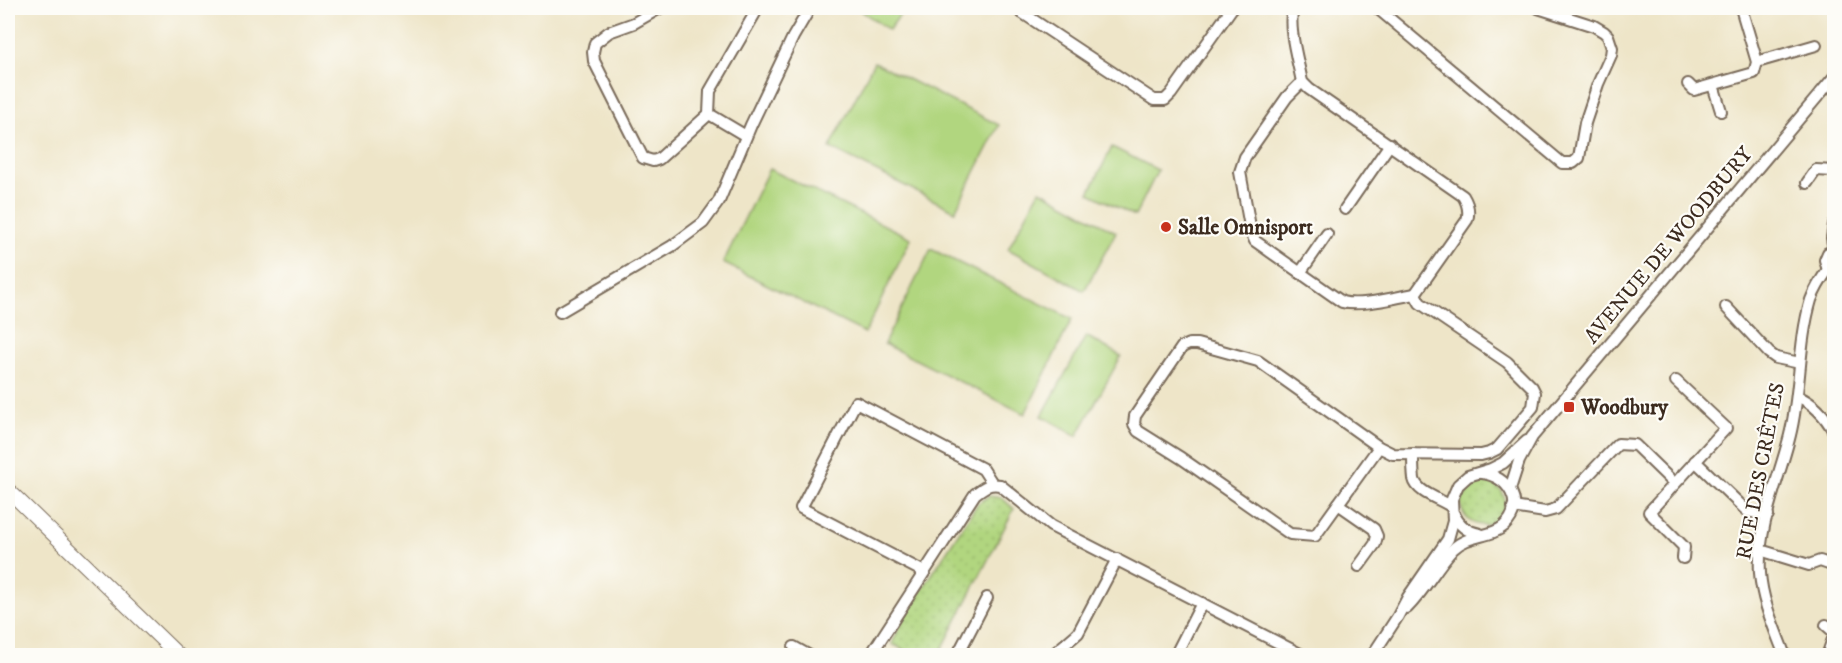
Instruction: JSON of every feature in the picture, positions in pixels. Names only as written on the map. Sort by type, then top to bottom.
[{"type":"main road","points":[[8,490],[179,656]]},
{"type":"street","points":[[660,8],[634,23],[609,32],[595,42],[593,52],[594,61],[643,158],[653,161],[659,159],[709,114],[710,91],[756,10],[744,8]]},
{"type":"street","points":[[560,312],[672,246],[703,223],[719,201],[746,136],[793,37],[810,8]]},
{"type":"street","points":[[1015,8],[1154,100],[1165,100],[1232,8]]},
{"type":"street","points":[[1294,8],[1291,21],[1302,82],[1463,196],[1467,202],[1469,213],[1467,220],[1415,294],[1349,304],[1342,302],[1255,241],[1251,232],[1240,172],[1245,157],[1287,97],[1302,82]]},
{"type":"street","points":[[1377,8],[1563,163],[1569,164],[1576,161],[1580,155],[1585,123],[1612,48],[1608,36],[1594,26],[1538,8]]},
{"type":"street","points":[[1688,84],[1694,90],[1754,73],[1757,62],[1741,8]]},
{"type":"street","points":[[1757,62],[1816,45]]},
{"type":"street","name":"AVENUE DE WOODBURY","points":[[1513,507],[1513,496],[1510,489],[1519,461],[1532,437],[1834,77]]},
{"type":"street","points":[[1713,85],[1721,111]]},
{"type":"street","points":[[709,114],[746,136]]},
{"type":"street","points":[[1345,208],[1389,144]]},
{"type":"street","points":[[1806,183],[1816,170],[1834,171]]},
{"type":"street","points":[[1834,224],[1832,238],[1834,251]]},
{"type":"street","points":[[1300,273],[1328,234]]},
{"type":"street","name":"RUE DES CRÊTES","points":[[1785,656],[1765,603],[1760,574],[1760,549],[1790,434],[1812,300],[1832,269],[1825,264],[1825,258],[1828,253],[1834,251]]},
{"type":"street","points":[[1379,447],[1315,536],[1290,534],[1138,431],[1134,424],[1135,416],[1182,347],[1197,344],[1258,361],[1379,447],[1393,454],[1481,455],[1497,449],[1533,407],[1535,393],[1532,387],[1507,362],[1420,303],[1415,294]]},
{"type":"street","name":"RUE DES CRÊTES","points":[[1726,307],[1769,353],[1776,358],[1800,363]]},
{"type":"street","points":[[1676,381],[1726,428],[1649,512],[1684,547],[1683,558]]},
{"type":"street","points":[[1797,396],[1808,401],[1834,432]]},
{"type":"street","points":[[924,572],[801,508],[856,402],[983,469],[992,483],[1000,485],[1051,526],[1202,603],[1286,652],[1304,656]]},
{"type":"street","name":"AVENUE DE WOODBURY","points":[[1455,490],[1468,476],[1503,463],[1532,437]]},
{"type":"street","points":[[1413,454],[1416,486],[1453,510],[1456,520],[1466,530],[1480,534],[1488,534],[1502,527],[1511,515],[1513,507],[1545,512],[1556,509],[1618,444],[1635,445],[1674,483]]},
{"type":"street","points":[[1695,461],[1747,511],[1768,515]]},
{"type":"street","points":[[1481,473],[1498,477],[1510,489]]},
{"type":"street","points":[[870,656],[975,494],[992,483]]},
{"type":"street","points":[[1372,656],[1451,530],[1455,490],[1431,495]]},
{"type":"street","points":[[1338,504],[1374,529],[1377,536],[1375,544],[1359,566]]},
{"type":"street","points":[[1398,616],[1414,600],[1455,547],[1480,534]]},
{"type":"street","points":[[1760,549],[1809,565],[1820,561],[1834,566]]},
{"type":"street","points":[[1054,656],[1078,633],[1117,559]]},
{"type":"street","points":[[957,656],[987,598]]},
{"type":"street","points":[[1175,656],[1202,603]]},
{"type":"street","points":[[1826,625],[1834,634],[1827,656]]},
{"type":"street","points":[[795,647],[810,656]]},
{"type":"green space","points":[[857,8],[905,8],[889,30]]},
{"type":"green space","points":[[874,62],[999,125],[955,211],[830,148]]},
{"type":"green space","points":[[1112,147],[1158,170],[1135,216],[1089,193]]},
{"type":"green space","points":[[769,169],[911,238],[865,333],[723,263]]},
{"type":"green space","points":[[1040,190],[1116,232],[1084,291],[1008,249]]},
{"type":"green space","points":[[931,249],[1072,319],[1025,414],[884,344]]},
{"type":"green space","points":[[1086,336],[1121,356],[1077,436],[1042,416]]},
{"type":"green space","points":[[1483,481],[1492,482],[1499,487],[1504,494],[1504,512],[1499,519],[1492,524],[1483,525],[1474,524],[1467,519],[1462,512],[1461,503],[1462,494],[1467,487],[1474,482]]},
{"type":"green space","points":[[989,496],[1002,498],[1014,509],[939,655],[914,655],[892,644],[903,619],[978,503]]},
{"type":"place","name":"Salle Omnisport","points":[[1166,227]]},
{"type":"place","name":"Woodbury","points":[[1569,407]]}]
